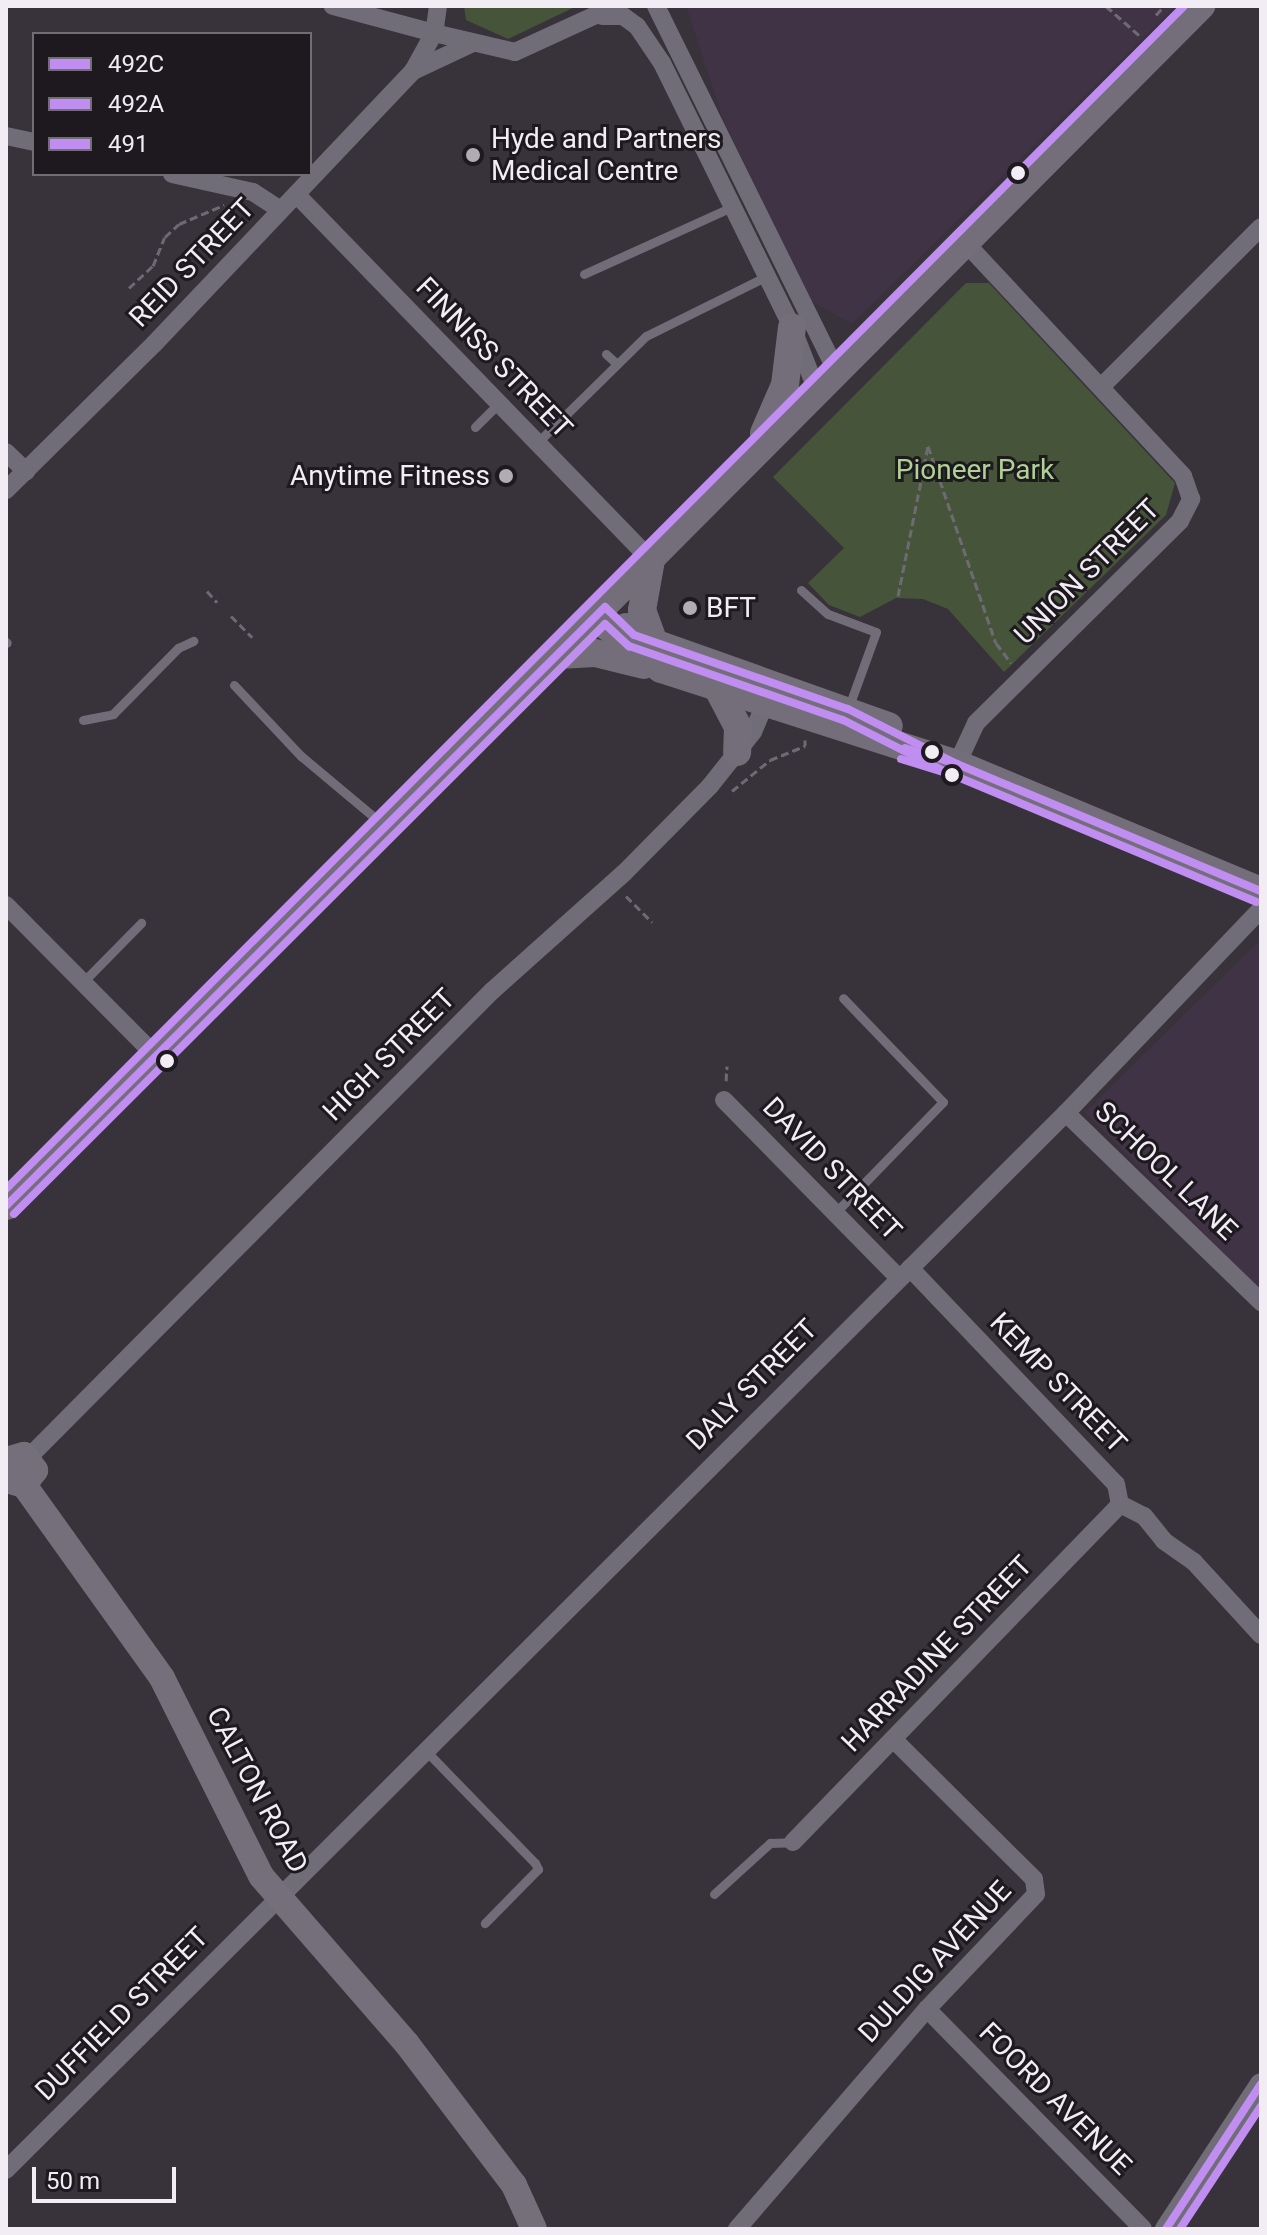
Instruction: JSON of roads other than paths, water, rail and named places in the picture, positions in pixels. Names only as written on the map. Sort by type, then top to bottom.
[{"type":"main road","points":[[6,1206],[386,828],[1201,6]]},
{"type":"main road","points":[[753,455],[784,390],[806,332]]},
{"type":"main road","points":[[651,560],[642,610],[657,656]]},
{"type":"main road","points":[[600,612],[634,635],[657,656],[717,687],[769,693],[848,709],[957,764]]},
{"type":"main road","points":[[558,655],[657,656],[769,693],[957,764],[1261,891]]},
{"type":"main road","points":[[717,687],[738,727],[737,752]]},
{"type":"main road","name":"CALTON ROAD","points":[[13,1465],[162,1678],[246,1848],[278,1898],[407,2044],[514,2185],[534,2229]]},
{"type":"street","points":[[333,6],[403,18],[429,6]]},
{"type":"street","points":[[434,33],[438,6]]},
{"type":"street","points":[[656,6],[741,202],[767,276],[806,332],[826,381]]},
{"type":"street","points":[[372,14],[495,51],[530,49],[608,11],[623,16],[637,26],[662,63],[741,202],[806,332],[826,381]]},
{"type":"street","name":"REID STREET","points":[[6,490],[297,195],[413,71],[434,33]]},
{"type":"street","name":"REID STREET","points":[[413,71],[471,44]]},
{"type":"street","points":[[6,136],[32,142]]},
{"type":"street","points":[[181,176],[253,192],[281,210]]},
{"type":"street","name":"FINNISS STREET","points":[[297,195],[651,560]]},
{"type":"street","points":[[1101,387],[1261,227]]},
{"type":"street","name":"UNION STREET","points":[[957,764],[976,723],[1189,507],[1189,483],[965,242]]},
{"type":"street","points":[[806,332],[847,345],[869,338]]},
{"type":"street","points":[[6,452],[26,471]]},
{"type":"street","name":"HIGH STREET","points":[[13,1465],[492,991],[624,873],[737,752],[753,732],[769,693]]},
{"type":"street","points":[[6,905],[157,1057]]},
{"type":"street","name":"DALY STREET","points":[[278,1898],[1066,1113],[1261,909]]},
{"type":"street","name":"DAVID STREET","points":[[724,1100],[835,1213],[904,1273]]},
{"type":"street","name":"SCHOOL LANE","points":[[1066,1113],[1261,1302]]},
{"type":"street","name":"KEMP STREET","points":[[904,1273],[1116,1484],[1120,1504],[1144,1516],[1164,1541],[1194,1562],[1261,1635]]},
{"type":"street","name":"HARRADINE STREET","points":[[793,1842],[1120,1504]]},
{"type":"street","name":"DULDIG AVENUE","points":[[737,2229],[927,2009],[1038,1887],[894,1740]]},
{"type":"street","name":"DUFFIELD STREET","points":[[6,2170],[278,1898]]},
{"type":"street","name":"FOORD AVENUE","points":[[927,2009],[1143,2229]]},
{"type":"street","points":[[1166,2229],[1261,2084]]},
{"type":"lane","points":[[584,274],[741,202]]},
{"type":"lane","points":[[538,442],[659,327],[767,276]]},
{"type":"lane","points":[[606,354],[617,364]]},
{"type":"lane","points":[[475,427],[499,403]]},
{"type":"lane","points":[[801,590],[828,614],[876,632],[848,709]]},
{"type":"lane","points":[[83,720],[113,714],[178,648],[193,641]]},
{"type":"lane","points":[[234,685],[301,756],[386,828]]},
{"type":"lane","points":[[83,982],[141,923]]},
{"type":"lane","points":[[835,1213],[943,1102],[843,998]]},
{"type":"lane","points":[[426,1751],[538,1869],[485,1923]]},
{"type":"lane","points":[[714,1894],[770,1843],[793,1842]]},
{"type":"place","name":"Hyde and Partners Medical Centre","points":[[473,155]]},
{"type":"place","name":"Anytime Fitness","points":[[506,476]]},
{"type":"place","name":"BFT","points":[[690,608]]},
{"type":"park label","name":"Pioneer Park","points":[[975,470]]}]
